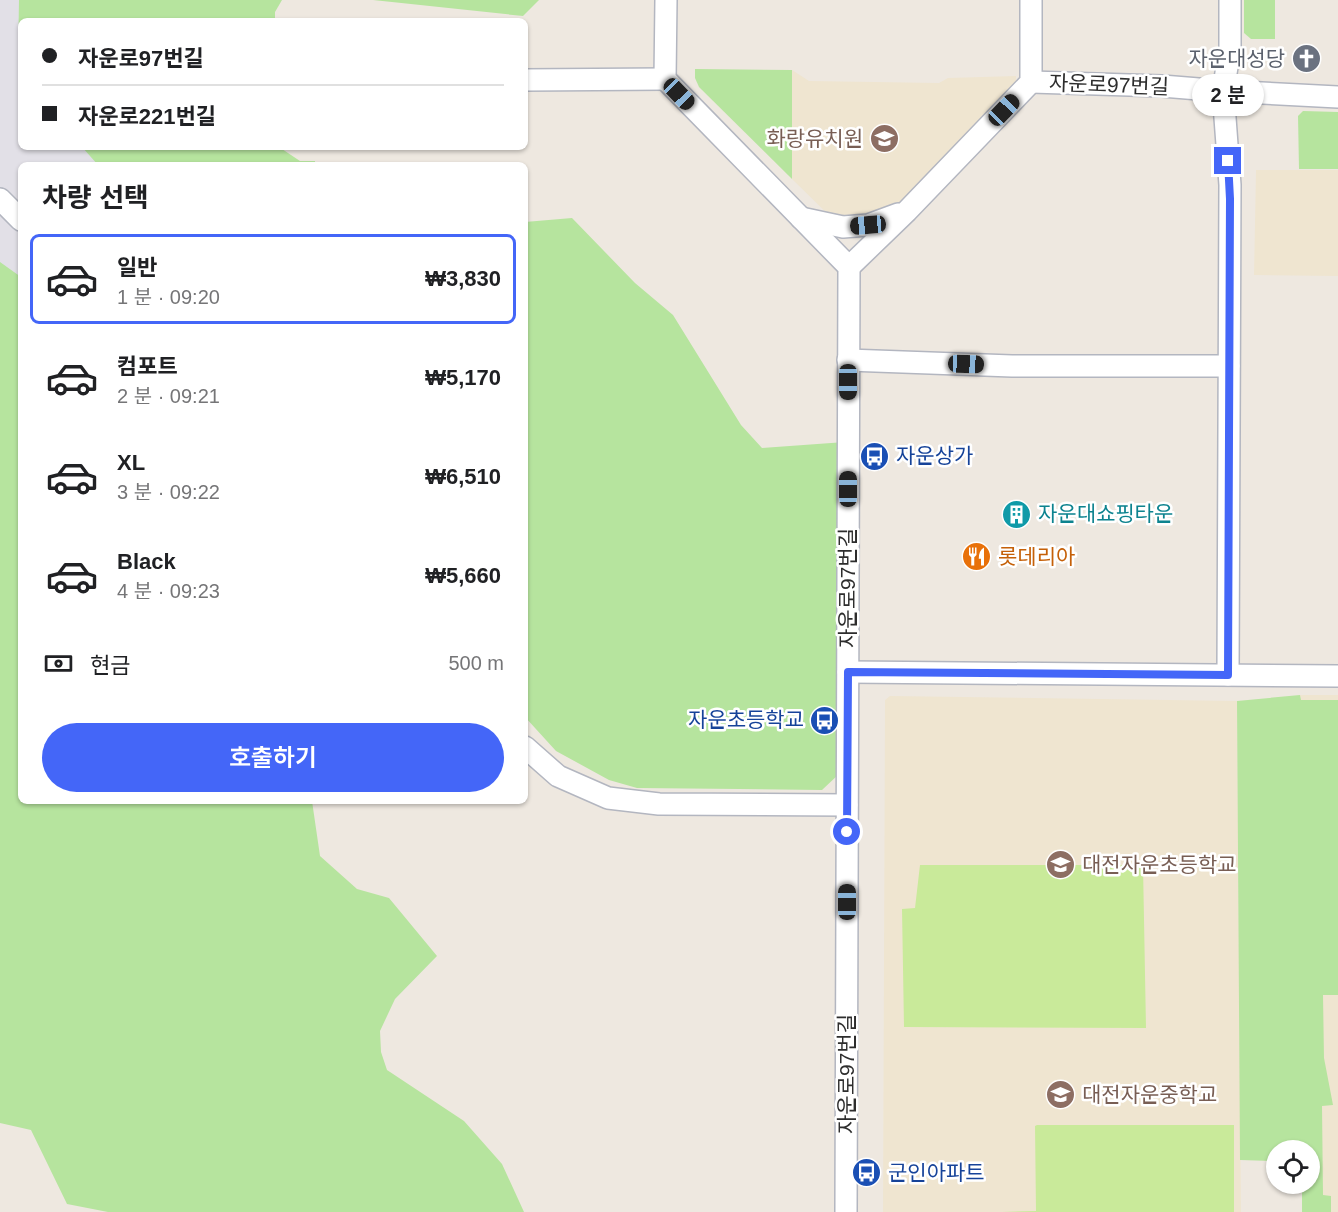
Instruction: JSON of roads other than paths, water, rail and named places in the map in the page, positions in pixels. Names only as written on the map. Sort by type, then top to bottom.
[{"type":"street","points":[[666,0],[665,80],[849,267]]},
{"type":"street","name":"자운로97번길","points":[[846,1212],[849,267],[907,211],[1031,82],[1031,0]]},
{"type":"street","points":[[1228,675],[1230,185],[1223,91],[1230,49],[1230,0]]},
{"type":"street","points":[[528,80],[665,80]]},
{"type":"street","name":"자운로97번길","points":[[1031,82],[1162,86],[1338,97]]},
{"type":"street","points":[[0,199],[18,217]]},
{"type":"street","points":[[801,218],[843,227],[868,225],[907,211]]},
{"type":"street","points":[[848,360],[1012,366],[1229,366]]},
{"type":"street","points":[[848,672],[1338,676]]},
{"type":"street","points":[[528,750],[558,776],[608,798],[659,804],[847,805]]},
{"type":"place","name":"자운대성당","points":[[1306,59]]},
{"type":"place","name":"화랑유치원","points":[[884,139]]},
{"type":"place","name":"자운상가","points":[[875,456]]},
{"type":"place","name":"자운대쇼핑타운","points":[[1017,514]]},
{"type":"place","name":"롯데리아","points":[[977,557]]},
{"type":"place","name":"자운초등학교","points":[[825,720]]},
{"type":"place","name":"대전자운초등학교","points":[[1061,865]]},
{"type":"place","name":"대전자운중학교","points":[[1061,1095]]},
{"type":"place","name":"군인아파트","points":[[867,1173]]}]
